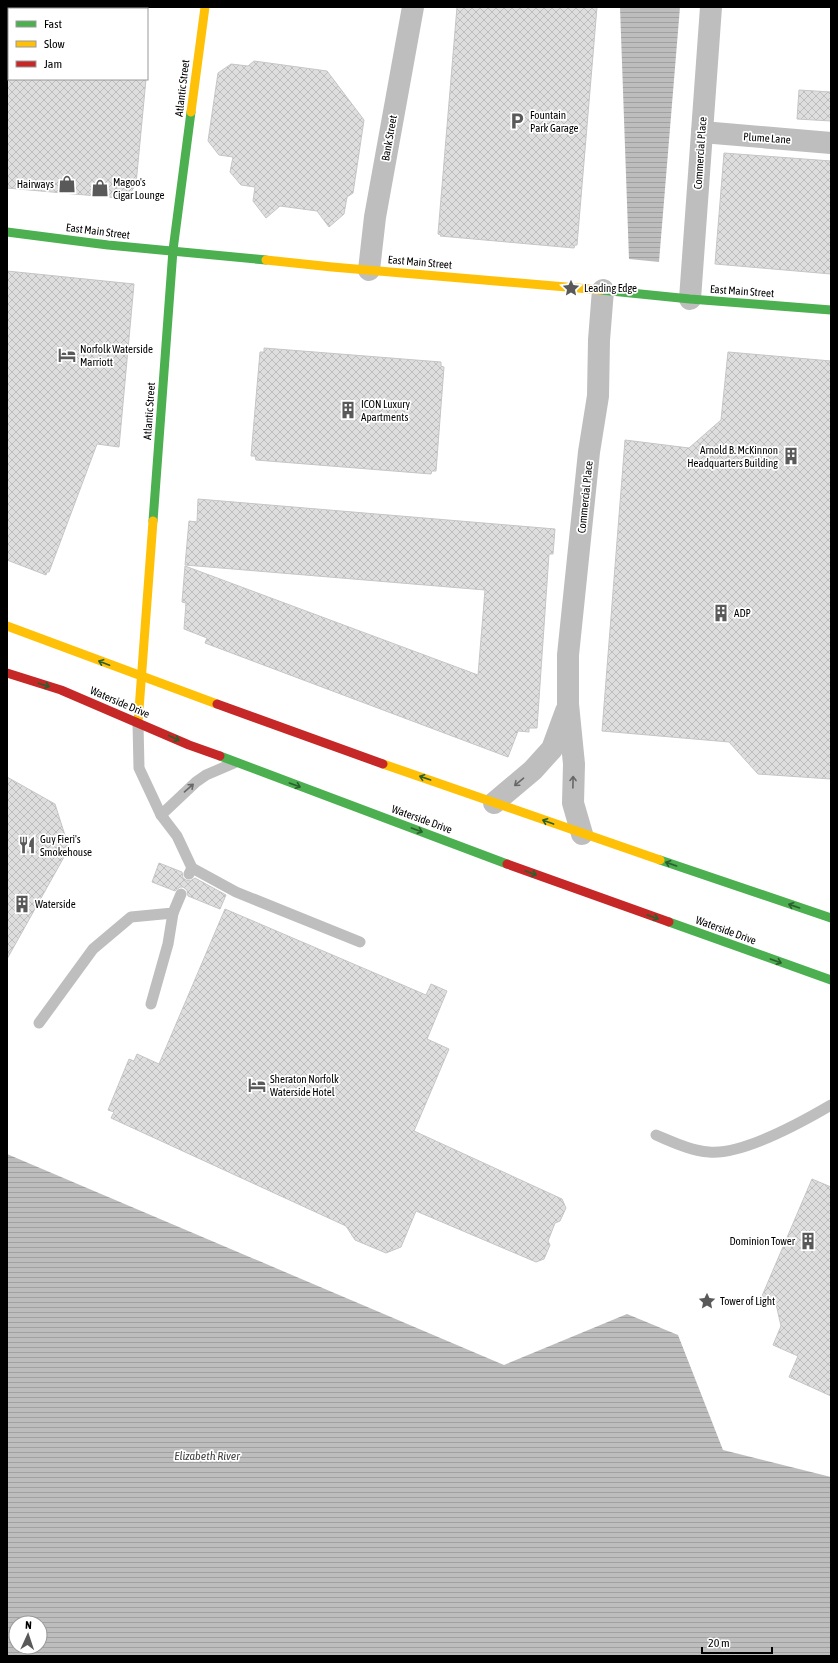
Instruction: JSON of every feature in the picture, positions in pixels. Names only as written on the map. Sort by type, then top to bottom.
[{"type":"main road","name":"Atlantic Street","points":[[138,723],[173,250],[204,7]]},
{"type":"main road","name":"East Main Street","points":[[7,232],[108,245],[173,250],[369,270],[690,299],[831,310]]},
{"type":"main road","points":[[7,626],[141,678],[582,834],[831,918]]},
{"type":"main road","name":"Waterside Drive","points":[[7,673],[60,690],[235,763],[509,865],[831,980]]},
{"type":"street","name":"Bank Street","points":[[369,270],[375,217],[413,7]]},
{"type":"street","name":"Commercial Place","points":[[690,299],[711,7]]},
{"type":"street","name":"Plume Lane","points":[[702,132],[831,143]]},
{"type":"street","name":"Commercial Place","points":[[582,834],[573,803],[574,764],[568,704],[568,655],[590,452],[598,396],[599,340],[603,290]]},
{"type":"street","name":"Commercial Place","points":[[494,802],[533,770],[552,749],[568,704]]},
{"type":"lane","points":[[138,723],[140,768],[161,815],[177,836],[190,871],[236,892],[360,942]]},
{"type":"lane","points":[[161,815],[196,782],[206,775],[235,763]]},
{"type":"lane","points":[[151,1004],[168,944],[173,913],[181,894]]},
{"type":"lane","points":[[39,1023],[93,949],[131,917],[173,913]]},
{"type":"lane","points":[[656,1135],[698,1151],[720,1152],[743,1146],[794,1126],[831,1105]]},
{"type":"water","points":[[620,7],[680,7],[659,262],[629,259]]},
{"type":"water","name":"Elizabeth River","points":[[7,1154],[504,1365],[627,1314],[678,1335],[723,1450],[831,1477],[831,1656],[7,1656]]},
{"type":"building","name":"Fountain Park Garage","points":[[457,7],[597,7],[577,245],[575,245],[574,248],[440,236],[441,235],[438,234]]},
{"type":"building","points":[[254,61],[327,71],[364,120],[353,193],[347,197],[344,214],[329,227],[317,211],[280,206],[266,218],[253,201],[255,187],[241,185],[230,172],[233,157],[219,155],[208,141],[218,73],[231,64],[248,66]]},
{"type":"building","points":[[7,79],[146,80],[136,184],[131,192],[124,197],[119,198],[7,188]]},
{"type":"building","points":[[799,90],[831,92],[831,121],[797,119]]},
{"type":"building","points":[[724,153],[831,161],[831,274],[715,264]]},
{"type":"building","name":"Norfolk Waterside Marriott","points":[[7,271],[134,284],[119,447],[97,444],[49,572],[47,572],[46,575],[7,560]]},
{"type":"building","name":"ICON Luxury Apartments","points":[[264,348],[441,362],[441,366],[444,367],[436,471],[432,471],[431,474],[256,460],[255,456],[251,456],[260,352],[264,352]]},
{"type":"building","name":"ADP","points":[[728,352],[831,361],[831,779],[758,774],[729,742],[602,731],[625,440],[689,448],[721,420]]},
{"type":"building","points":[[198,499],[555,529],[553,554],[549,554],[537,728],[529,728],[529,732],[518,731],[508,757],[205,643],[207,638],[184,629],[186,603],[182,602],[185,566],[478,675],[485,590],[185,565],[189,521],[197,522]]},
{"type":"building","name":"Waterside","points":[[7,777],[55,804],[69,848],[7,959]]},
{"type":"building","points":[[159,863],[182,872],[183,878],[186,880],[190,881],[195,878],[226,895],[220,909],[188,896],[187,890],[183,887],[180,887],[175,891],[152,882]]},
{"type":"building","name":"Sheraton Norfolk Waterside Hotel","points":[[225,909],[426,995],[431,984],[447,991],[427,1039],[449,1049],[414,1131],[562,1199],[566,1208],[560,1221],[555,1223],[548,1241],[550,1245],[544,1259],[536,1262],[416,1211],[401,1247],[386,1253],[355,1240],[346,1226],[111,1118],[114,1112],[108,1110],[129,1059],[134,1061],[137,1054],[159,1064]]},
{"type":"building","name":"Dominion Tower","points":[[812,1179],[831,1187],[831,1396],[789,1377],[798,1356],[773,1345],[781,1326],[776,1304],[762,1296]]},
{"type":"traffic: fast","points":[[153,521],[173,250],[191,112]]},
{"type":"traffic: fast","points":[[7,232],[108,245],[266,260]]},
{"type":"traffic: fast","points":[[601,290],[690,299],[831,310]]},
{"type":"traffic: fast","points":[[220,756],[507,864]]},
{"type":"traffic: fast","points":[[660,860],[831,918]]},
{"type":"traffic: fast","points":[[669,922],[831,980]]},
{"type":"traffic: slow","points":[[191,112],[205,7]]},
{"type":"traffic: slow","points":[[266,260],[601,290]]},
{"type":"traffic: slow","points":[[138,723],[153,521]]},
{"type":"traffic: slow","points":[[7,626],[217,704]]},
{"type":"traffic: slow","points":[[383,764],[660,860]]},
{"type":"traffic: jam","points":[[7,673],[61,690],[189,745],[220,756]]},
{"type":"traffic: jam","points":[[217,704],[383,764]]},
{"type":"traffic: jam","points":[[507,864],[669,922]]},
{"type":"place","name":"Fountain Park Garage","points":[[517,121]]},
{"type":"place","name":"Hairways","points":[[67,184]]},
{"type":"place","name":"Magoo's Cigar Lounge","points":[[100,188]]},
{"type":"place","name":"Leading Edge","points":[[571,288]]},
{"type":"place","name":"Norfolk Waterside Marriott","points":[[67,355]]},
{"type":"place","name":"ICON Luxury Apartments","points":[[348,410]]},
{"type":"place","name":"Arnold B. McKinnon Headquarters Building","points":[[791,456]]},
{"type":"place","name":"ADP","points":[[721,613]]},
{"type":"place","name":"Guy Fieri's Smokehouse","points":[[27,845]]},
{"type":"place","name":"Waterside","points":[[22,904]]},
{"type":"place","name":"Sheraton Norfolk Waterside Hotel","points":[[257,1085]]},
{"type":"place","name":"Dominion Tower","points":[[808,1241]]},
{"type":"place","name":"Tower of Light","points":[[707,1301]]}]
